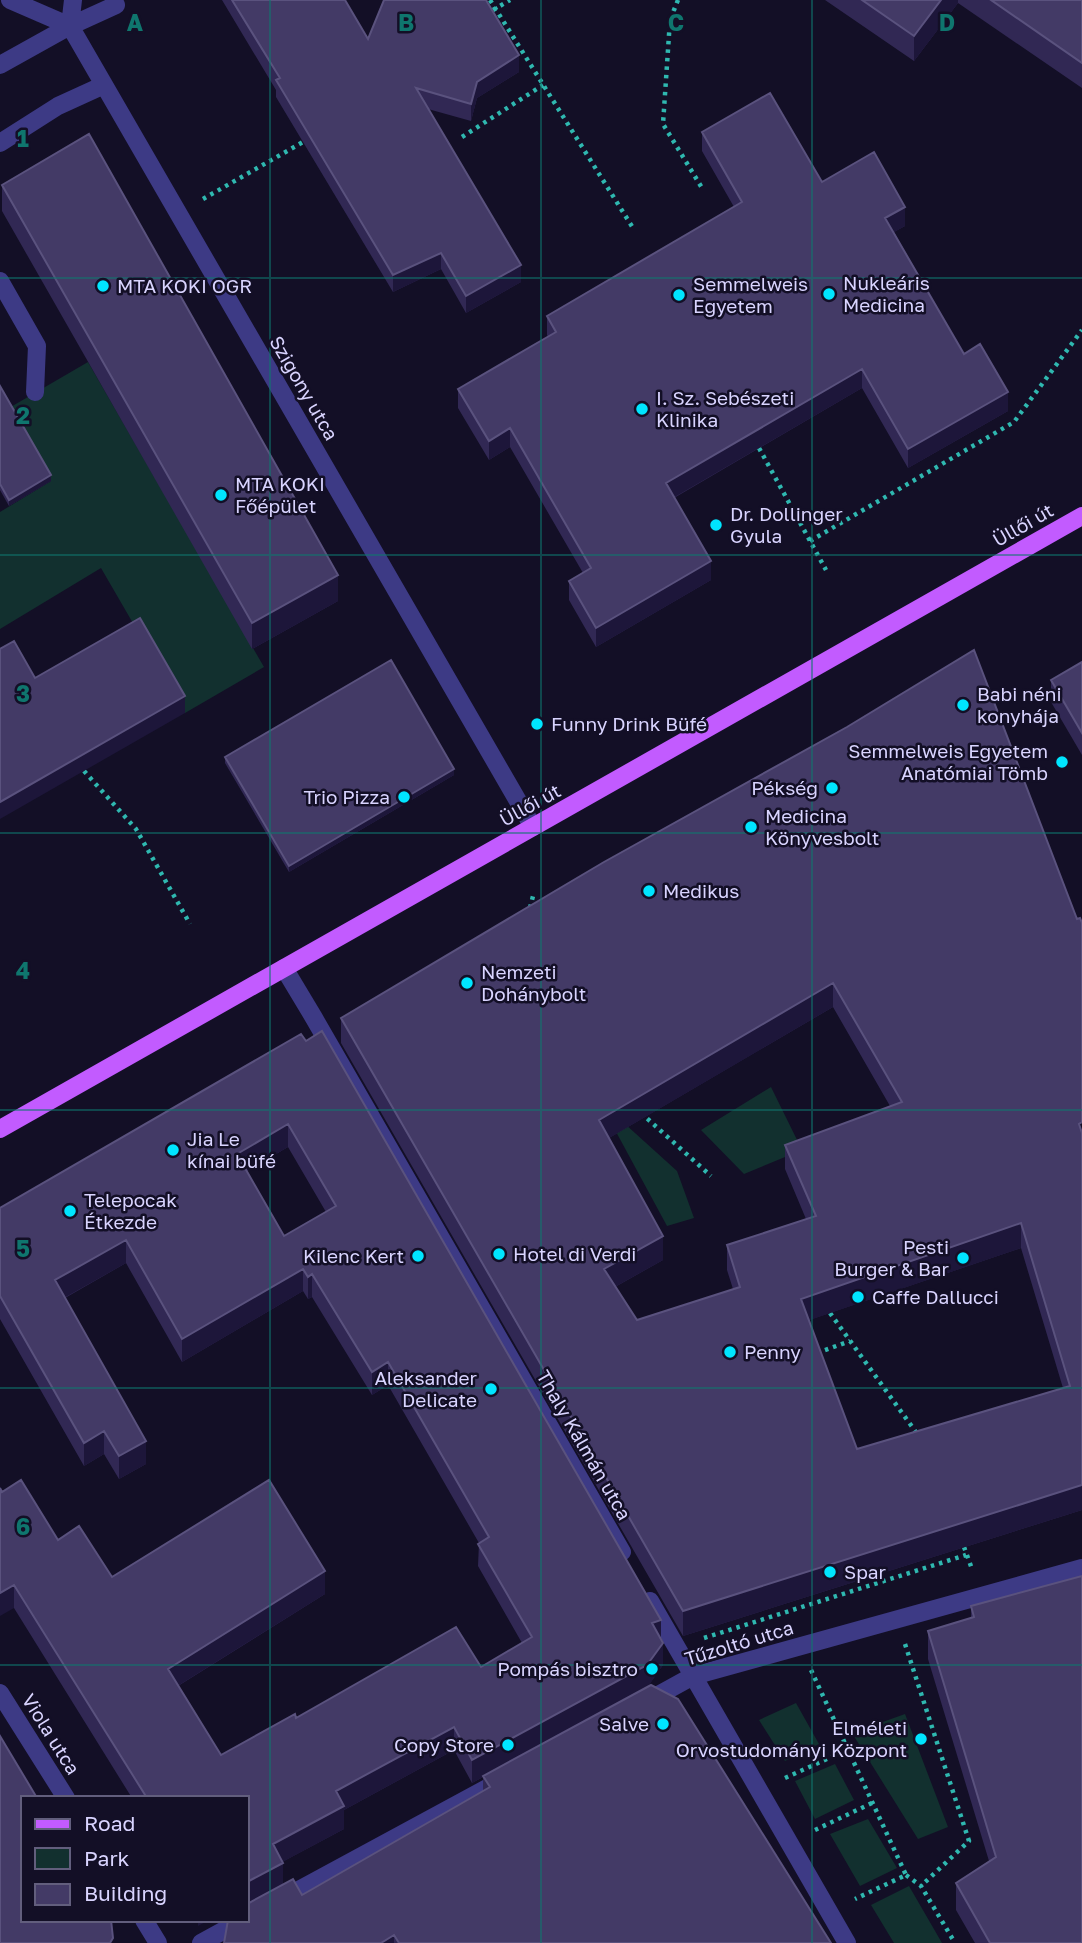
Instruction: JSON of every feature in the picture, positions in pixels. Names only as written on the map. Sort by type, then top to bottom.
[{"type":"main road","name":"Üllői út","points":[[0,1129],[1081,515]]},
{"type":"street","points":[[10,0],[70,26]]},
{"type":"street","points":[[70,26],[73,0]]},
{"type":"street","points":[[0,65],[70,26],[116,5]]},
{"type":"street","name":"Szigony utca","points":[[70,26],[533,827]]},
{"type":"street","points":[[0,143],[58,106],[104,85]]},
{"type":"street","points":[[0,281],[37,346],[35,392]]},
{"type":"street","name":"Thaly Kálmán utca","points":[[284,968],[630,1566]]},
{"type":"street","name":"Tűzoltó utca","points":[[633,1709],[693,1676],[1082,1568]]},
{"type":"street","points":[[643,1590],[847,1943]]},
{"type":"street","name":"Viola utca","points":[[0,1693],[65,1796]]},
{"type":"street","points":[[248,1917],[512,1774]]},
{"type":"street","points":[[145,1922],[158,1943]]},
{"type":"street","points":[[201,1943],[240,1922]]},
{"type":"path","points":[[490,0],[633,228]]},
{"type":"path","points":[[485,15],[510,0]]},
{"type":"path","points":[[678,0],[670,20],[663,124],[702,188]]},
{"type":"path","points":[[461,137],[543,85]]},
{"type":"path","points":[[178,212],[303,142]]},
{"type":"path","points":[[810,541],[1014,422],[1082,330]]},
{"type":"path","points":[[759,448],[826,570]]},
{"type":"path","points":[[84,771],[136,829],[190,924]]},
{"type":"path","points":[[527,921],[533,896]]},
{"type":"path","points":[[633,1106],[711,1176]]},
{"type":"path","points":[[830,1314],[922,1441]]},
{"type":"path","points":[[813,1354],[850,1341]]},
{"type":"path","points":[[706,1638],[966,1555]]},
{"type":"path","points":[[896,1620],[969,1841],[921,1886]]},
{"type":"path","points":[[818,1687],[906,1875],[921,1886],[955,1943]]},
{"type":"path","points":[[759,1791],[847,1749]]},
{"type":"path","points":[[789,1842],[872,1803]]},
{"type":"path","points":[[829,1911],[906,1875]]},
{"type":"green space","points":[[88,362],[264,667],[185,713],[101,568],[0,629],[0,512],[51,481],[9,408]]},
{"type":"green space","points":[[771,1087],[802,1150],[744,1174],[701,1130]]},
{"type":"green space","points":[[614,1114],[677,1171],[694,1218],[667,1226],[608,1117]]},
{"type":"green space","points":[[796,1703],[819,1744],[785,1761],[759,1720]]},
{"type":"green space","points":[[905,1714],[948,1827],[918,1839],[852,1733]]},
{"type":"green space","points":[[835,1764],[854,1800],[815,1819],[795,1781]]},
{"type":"green space","points":[[868,1819],[897,1868],[860,1886],[830,1834]]},
{"type":"green space","points":[[909,1886],[942,1943],[894,1943],[871,1905]]},
{"type":"building","points":[[232,0],[345,0],[368,39],[384,0],[486,0],[519,55],[477,82],[471,104],[416,88],[521,265],[466,296],[441,253],[393,275],[276,80],[280,78]]},
{"type":"building","points":[[862,0],[941,0],[914,36]]},
{"type":"building","points":[[991,0],[1082,0],[1082,63]]},
{"type":"building","name":"I. Sz. Sebészeti Klinika","points":[[770,93],[822,182],[874,152],[905,207],[885,218],[964,354],[980,344],[1008,392],[908,449],[862,369],[666,483],[711,561],[596,628],[569,581],[591,568],[510,428],[489,441],[458,389],[556,332],[547,316],[742,202],[702,132]]},
{"type":"building","points":[[89,134],[338,575],[252,623],[2,185]]},
{"type":"building","points":[[0,386],[51,475],[9,500],[0,484]]},
{"type":"building","points":[[140,618],[185,696],[0,802],[0,649],[14,641],[35,678]]},
{"type":"building","points":[[974,650],[1077,919],[1080,918],[1082,923],[1082,1122],[1079,1124],[1082,1133],[1082,1485],[683,1611],[341,1018],[604,862],[847,727]],"holes":[[[833,983],[902,1102],[785,1145],[816,1216],[727,1245],[740,1287],[637,1320],[604,1269],[663,1236],[599,1120]],[[1021,1223],[1070,1386],[857,1449],[801,1299]]]},
{"type":"building","points":[[391,660],[454,769],[289,866],[225,757]]},
{"type":"building","points":[[1082,662],[1082,733],[1051,680]]},
{"type":"building","points":[[322,1031],[661,1620],[652,1623],[663,1643],[647,1665],[472,1760],[454,1727],[336,1791],[344,1806],[273,1844],[283,1863],[248,1881],[248,1796],[146,1796],[14,1585],[0,1593],[0,1488],[2,1492],[21,1480],[58,1540],[79,1526],[112,1577],[269,1480],[325,1571],[168,1669],[221,1755],[295,1714],[296,1718],[456,1627],[481,1667],[532,1637],[478,1544],[489,1537],[388,1362],[372,1372],[312,1274],[308,1277],[303,1269],[182,1339],[126,1240],[55,1280],[146,1441],[119,1456],[104,1431],[84,1443],[0,1296],[0,1208],[301,1034],[306,1041]],"holes":[[[288,1124],[336,1206],[284,1236],[237,1154]]]},
{"type":"building","points":[[1082,1576],[1082,1943],[990,1943],[956,1883],[996,1857],[928,1631],[974,1617],[971,1606]]},
{"type":"building","points":[[651,1685],[678,1699],[831,1943],[399,1943],[394,1935],[381,1943],[224,1943],[228,1922],[248,1922],[248,1903],[293,1879],[302,1895],[490,1787],[483,1776]]},
{"type":"building","points":[[0,1736],[36,1796],[21,1796],[21,1922],[111,1922],[113,1938],[110,1943],[0,1943]]},
{"type":"place","name":"MTA KOKI OGR","points":[[103,286]]},
{"type":"place","name":"Nukleáris Medicina","points":[[829,294]]},
{"type":"place","name":"Semmelweis Egyetem","points":[[679,295]]},
{"type":"place","name":"I. Sz. Sebészeti Klinika","points":[[642,409]]},
{"type":"place","name":"MTA KOKI Főépület","points":[[221,495]]},
{"type":"place","name":"Dr. Dollinger Gyula","points":[[716,525]]},
{"type":"place","name":"Babi néni konyhája","points":[[963,705]]},
{"type":"place","name":"Funny Drink Büfé","points":[[537,724]]},
{"type":"place","name":"Semmelweis Egyetem Anatómiai Tömb","points":[[1062,762]]},
{"type":"place","name":"Pékség","points":[[832,788]]},
{"type":"place","name":"Trio Pizza","points":[[404,797]]},
{"type":"place","name":"Medicina Könyvesbolt","points":[[751,827]]},
{"type":"place","name":"Medikus","points":[[649,891]]},
{"type":"place","name":"Nemzeti Dohánybolt","points":[[467,983]]},
{"type":"place","name":"Jia Le kínai büfé","points":[[173,1150]]},
{"type":"place","name":"Telepocak Étkezde","points":[[70,1211]]},
{"type":"place","name":"Hotel di Verdi","points":[[499,1254]]},
{"type":"place","name":"Kilenc Kert","points":[[418,1256]]},
{"type":"place","name":"Pesti Burger & Bar","points":[[963,1258]]},
{"type":"place","name":"Caffe Dallucci","points":[[858,1297]]},
{"type":"place","name":"Penny","points":[[730,1352]]},
{"type":"place","name":"Aleksander Delicate","points":[[491,1389]]},
{"type":"place","name":"Spar","points":[[830,1572]]},
{"type":"place","name":"Pompás bisztro","points":[[652,1669]]},
{"type":"place","name":"Salve","points":[[663,1724]]},
{"type":"place","name":"Elméleti Orvostudományi Központ","points":[[921,1739]]},
{"type":"place","name":"Copy Store","points":[[508,1745]]}]
